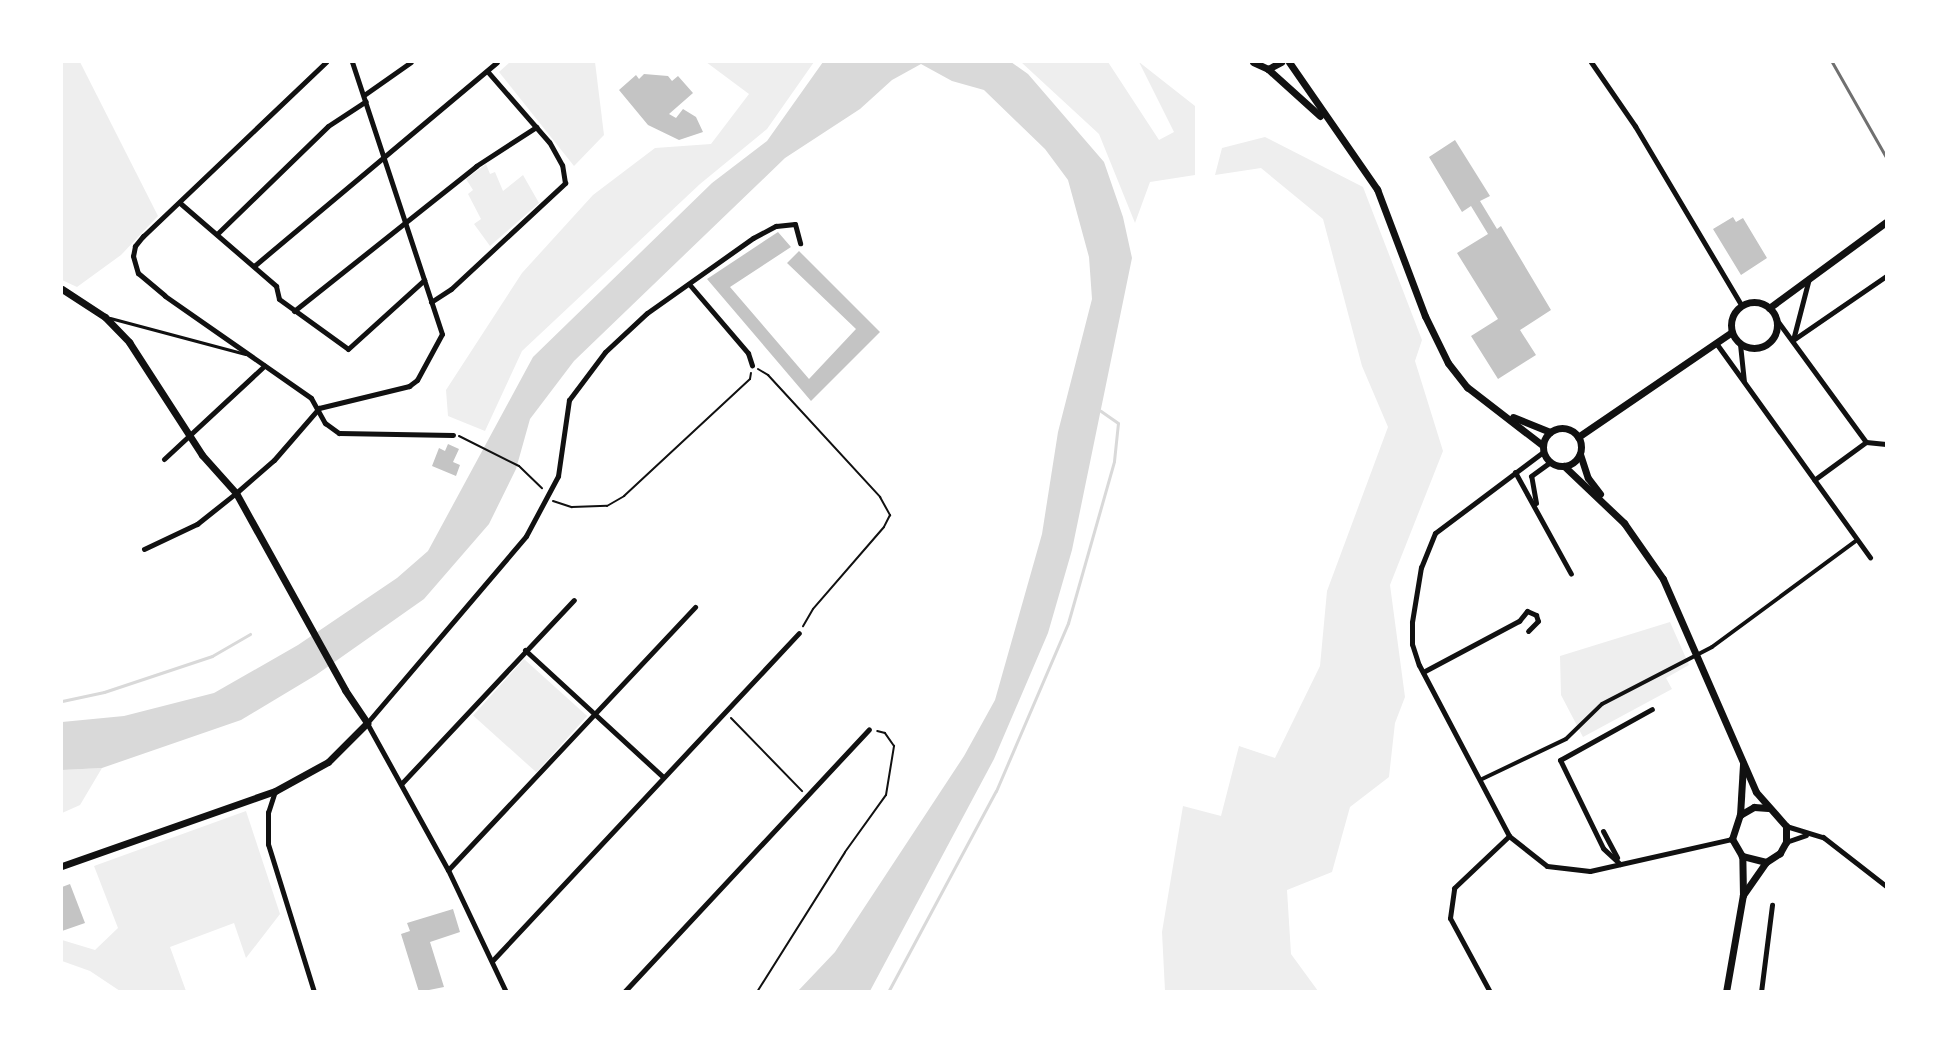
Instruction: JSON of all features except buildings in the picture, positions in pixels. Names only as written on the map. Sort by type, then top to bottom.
[{"type":"street","points":[[326,62],[135,246],[138,273],[165,296],[319,408],[325,423],[339,433],[453,435]]},
{"type":"street","points":[[144,549],[197,524],[236,493],[274,460],[319,408],[409,386],[417,380],[442,334],[352,62]]},
{"type":"street","points":[[218,233],[328,126],[411,62]]},
{"type":"street","points":[[254,266],[497,62]]},
{"type":"street","points":[[1253,62],[1268,69],[1328,123],[1364,164],[1377,189],[1425,316],[1448,363],[1478,396],[1509,415],[1550,432],[1565,428],[1578,437],[1580,454],[1588,478],[1663,579],[1743,764],[1768,808],[1779,815],[1786,825],[1806,835],[1823,837],[1887,886]]},
{"type":"street","points":[[1268,69],[1281,62]]},
{"type":"street","points":[[1289,62],[1328,123]]},
{"type":"street","points":[[1591,62],[1635,126],[1742,306]]},
{"type":"street","points":[[431,302],[451,289],[565,183],[562,165],[536,127],[487,71]]},
{"type":"street","points":[[294,311],[476,166],[536,127]]},
{"type":"street","points":[[180,203],[218,233],[276,286],[279,298],[348,349],[424,280]]},
{"type":"street","points":[[1769,308],[1887,222]]},
{"type":"street","points":[[62,866],[275,791],[328,762],[367,723],[526,536],[558,476],[569,400],[605,352],[647,314],[753,238],[776,226],[795,224],[800,243]]},
{"type":"street","points":[[1793,340],[1887,276]]},
{"type":"street","points":[[1793,340],[1809,278]]},
{"type":"street","points":[[689,284],[748,353],[752,366]]},
{"type":"street","points":[[62,289],[105,317],[129,342],[191,437],[236,493],[345,690],[402,783],[448,870],[506,992]]},
{"type":"street","points":[[1745,383],[1740,344],[1731,332],[1731,319],[1742,306],[1752,302],[1769,308],[1866,442]]},
{"type":"street","points":[[1740,344],[1762,347],[1772,340],[1776,319]]},
{"type":"street","points":[[1578,437],[1731,332]]},
{"type":"street","points":[[1716,343],[1870,557]]},
{"type":"street","points":[[164,459],[191,437],[264,366]]},
{"type":"street","points":[[1509,415],[1543,449],[1550,462],[1564,466],[1608,506]]},
{"type":"street","points":[[1550,432],[1543,449],[1436,533],[1427,548],[1412,622],[1412,644],[1423,672],[1509,836],[1547,866],[1590,870],[1619,861],[1732,839]]},
{"type":"street","points":[[1814,480],[1866,442],[1887,444]]},
{"type":"street","points":[[1564,466],[1580,454]]},
{"type":"street","points":[[1538,510],[1531,476],[1550,462]]},
{"type":"street","points":[[1515,472],[1538,510],[1571,574]]},
{"type":"street","points":[[1480,780],[1566,739],[1602,704],[1697,654],[1857,540]]},
{"type":"street","points":[[402,783],[574,600]]},
{"type":"street","points":[[448,870],[695,607]]},
{"type":"street","points":[[1423,672],[1532,612],[1538,621],[1528,631]]},
{"type":"street","points":[[492,961],[662,776],[799,633]]},
{"type":"street","points":[[525,650],[662,776]]},
{"type":"street","points":[[1619,861],[1603,848],[1560,760],[1652,709]]},
{"type":"street","points":[[624,992],[808,798],[869,729]]},
{"type":"street","points":[[1726,992],[1743,896],[1742,856],[1732,839],[1740,815],[1743,764]]},
{"type":"street","points":[[275,791],[268,812],[268,844],[314,992]]},
{"type":"street","points":[[1740,815],[1754,807],[1768,808]]},
{"type":"street","points":[[1743,896],[1766,862],[1780,853],[1786,842],[1786,825]]},
{"type":"street","points":[[1604,831],[1619,861]]},
{"type":"street","points":[[1786,842],[1806,835]]},
{"type":"street","points":[[1490,992],[1450,918],[1454,888],[1509,836]]},
{"type":"street","points":[[1742,856],[1766,862]]},
{"type":"street","points":[[1761,992],[1772,905]]},
{"type":"lane","points":[[105,317],[247,355]]},
{"type":"path","points":[[555,503],[572,507],[607,506],[624,496],[750,379],[752,366],[782,390],[880,497],[890,515],[884,527],[813,609],[799,633]]},
{"type":"path","points":[[453,435],[479,443],[519,466],[544,490]]},
{"type":"path","points":[[725,711],[808,798]]},
{"type":"path","points":[[757,992],[845,852],[886,795],[894,746],[885,733],[869,729]]},
{"type":"shaded area","points":[[62,62],[80,62],[158,216],[121,255],[77,287],[62,280]]},
{"type":"shaded area","points":[[510,62],[595,62],[604,135],[574,166],[499,72]]},
{"type":"shaded area","points":[[706,62],[814,62],[767,129],[700,184],[522,351],[485,431],[448,416],[446,390],[522,273],[593,195],[655,148],[711,144],[749,94]]},
{"type":"shaded area","points":[[823,62],[1011,62],[1028,74],[1104,162],[1123,217],[1132,258],[1072,550],[1048,633],[994,759],[870,991],[798,991],[835,952],[964,756],[995,700],[1042,534],[1058,432],[1092,299],[1089,257],[1068,180],[1045,149],[984,90],[952,81],[921,64],[892,80],[860,109],[785,158],[574,361],[530,419],[516,469],[489,524],[424,599],[316,675],[241,720],[102,768],[62,770],[62,722],[124,716],[214,693],[298,645],[397,578],[428,551],[533,357],[712,183],[767,141]]},
{"type":"shaded area","points":[[1021,62],[1108,62],[1159,140],[1174,132],[1139,62],[1195,106],[1195,175],[1150,182],[1135,223],[1099,134]]},
{"type":"shaded area","points":[[1265,137],[1363,187],[1422,340],[1415,361],[1443,451],[1390,585],[1405,697],[1395,723],[1389,777],[1350,807],[1332,872],[1287,890],[1291,954],[1318,991],[1165,991],[1162,932],[1183,806],[1221,816],[1239,746],[1275,758],[1320,666],[1327,591],[1388,427],[1362,366],[1323,219],[1261,168],[1215,175],[1222,148]]},
{"type":"shaded area","points":[[486,164],[490,174],[495,172],[503,191],[523,175],[539,203],[490,246],[474,224],[481,219],[468,194],[473,190],[466,179]]},
{"type":"shaded area","points":[[1670,622],[1689,665],[1666,678],[1672,689],[1583,737],[1561,695],[1560,656]]},
{"type":"shaded area","points":[[524,659],[587,716],[536,772],[473,715]]},
{"type":"shaded area","points":[[102,768],[80,805],[62,813],[62,770]]},
{"type":"shaded area","points":[[246,811],[280,914],[246,958],[234,923],[170,947],[186,991],[120,991],[90,971],[62,961],[62,940],[95,950],[118,928],[94,866]]},
{"type":"waterway","points":[[888,992],[996,791],[1068,623],[1114,461],[1118,423],[1101,411]]},
{"type":"waterway","points":[[62,701],[104,692],[212,656],[250,634]]},
{"type":"railway","points":[[1832,62],[1886,157]]}]
